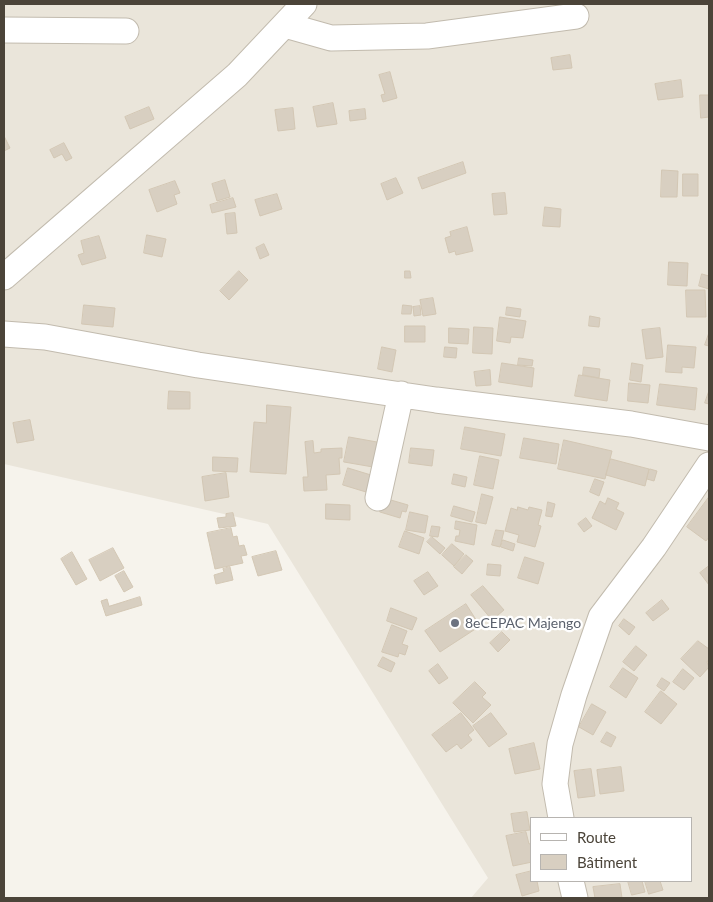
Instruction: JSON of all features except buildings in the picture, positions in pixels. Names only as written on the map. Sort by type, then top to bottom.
[{"type":"street","points":[[4,278],[237,75],[304,4]]},
{"type":"street","points":[[285,25],[331,38],[426,36],[576,16]]},
{"type":"street","points":[[4,30],[126,31]]},
{"type":"street","points":[[4,334],[45,337],[198,364],[401,394],[631,424],[709,438]]},
{"type":"street","points":[[378,498],[401,394]]},
{"type":"street","points":[[561,817],[555,784],[560,744],[574,694],[601,617],[654,547],[709,466]]},
{"type":"shaded area","points":[[4,4],[709,4],[709,898],[471,898],[488,878],[268,524],[4,464]]},
{"type":"place","name":"8eCEPAC Majengo","points":[[455,623]]}]
